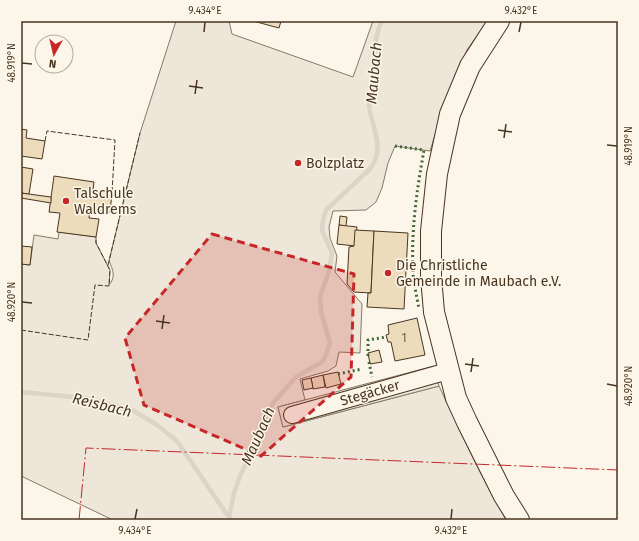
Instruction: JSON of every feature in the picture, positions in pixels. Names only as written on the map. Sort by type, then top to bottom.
[{"type":"main road","points":[[499,21],[470,66],[450,114],[437,174],[431,231],[431,277],[434,312],[456,398],[504,496],[519,520]]},
{"type":"lane","name":"Stegäcker","points":[[292,414],[448,371]]},
{"type":"highlighted area","points":[[212,234],[354,274],[351,377],[261,456],[144,405],[125,338]]},
{"type":"shaded area","points":[[176,21],[229,21],[232,34],[353,77],[373,21],[487,21],[467,50],[448,93],[430,151],[395,146],[376,202],[366,210],[333,211],[329,227],[330,238],[337,256],[335,272],[362,304],[360,353],[339,352],[336,366],[328,371],[300,379],[305,400],[278,407],[283,427],[439,386],[479,471],[506,520],[113,520],[21,476],[21,264],[30,265],[34,235],[58,239],[59,232],[96,237],[96,243],[110,270],[109,285],[113,279],[112,267],[109,261],[140,133]]},
{"type":"shaded area","points":[[434,366],[439,386],[283,427],[278,407]]},
{"type":"building","points":[[253,21],[281,21],[279,28]]},
{"type":"building","points":[[21,129],[27,130],[26,138],[45,141],[42,159],[21,156]]},
{"type":"building","points":[[21,167],[33,169],[29,194],[21,193]]},
{"type":"building","points":[[54,176],[94,182],[93,190],[112,193],[110,212],[90,210],[89,218],[99,219],[96,237],[57,232],[60,213],[49,212]]},
{"type":"building","points":[[21,193],[51,197],[51,203],[21,198]]},
{"type":"building","points":[[340,216],[347,217],[346,226],[339,225]]},
{"type":"building","points":[[339,225],[357,227],[355,246],[337,244]]},
{"type":"building","points":[[355,230],[374,231],[371,293],[354,292],[347,284],[349,247],[354,246]]},
{"type":"building","points":[[374,231],[408,233],[404,309],[367,307],[368,293],[371,293]]},
{"type":"building","points":[[21,246],[32,247],[30,265],[21,264]]},
{"type":"building","points":[[417,318],[425,355],[395,361],[391,342],[388,342],[386,335],[389,334],[388,325]]},
{"type":"building","points":[[379,350],[382,362],[370,364],[368,353]]},
{"type":"building","points":[[338,372],[341,384],[326,388],[323,375]]},
{"type":"building","points":[[323,375],[325,387],[313,389],[311,378]]},
{"type":"building","points":[[311,378],[313,388],[304,390],[302,380]]},
{"type":"waterway","name":"Maubach","points":[[229,518],[234,493],[240,476],[253,448],[262,423],[273,403],[296,377],[322,362],[330,343],[321,312],[320,297],[329,271],[332,253],[322,230],[323,220],[326,210],[370,169],[375,161],[378,146],[369,101],[373,85],[375,44],[382,21]]},
{"type":"waterway","name":"Reisbach","points":[[21,392],[85,398],[134,411],[157,425],[177,441],[230,519]]},
{"type":"hedge","points":[[395,146],[424,150],[417,195],[413,240],[413,274],[419,309]]},
{"type":"hedge","points":[[368,356],[368,340],[386,337]]},
{"type":"hedge","points":[[369,362],[372,377]]},
{"type":"hedge","points":[[338,374],[362,369]]},
{"type":"fence","points":[[45,141],[47,131],[115,140],[112,193]]},
{"type":"fence","points":[[108,265],[140,133]]},
{"type":"fence","points":[[21,330],[88,340],[95,285],[109,286],[110,270],[96,243],[96,237]]},
{"type":"power","points":[[79,520],[86,448],[618,470]]},
{"type":"place","name":"Bolzplatz","points":[[298,163]]},
{"type":"place","name":"Talschule Waldrems","points":[[66,201]]},
{"type":"place","name":"Die Christliche Gemeinde in Maubach e.V.","points":[[388,273]]}]
